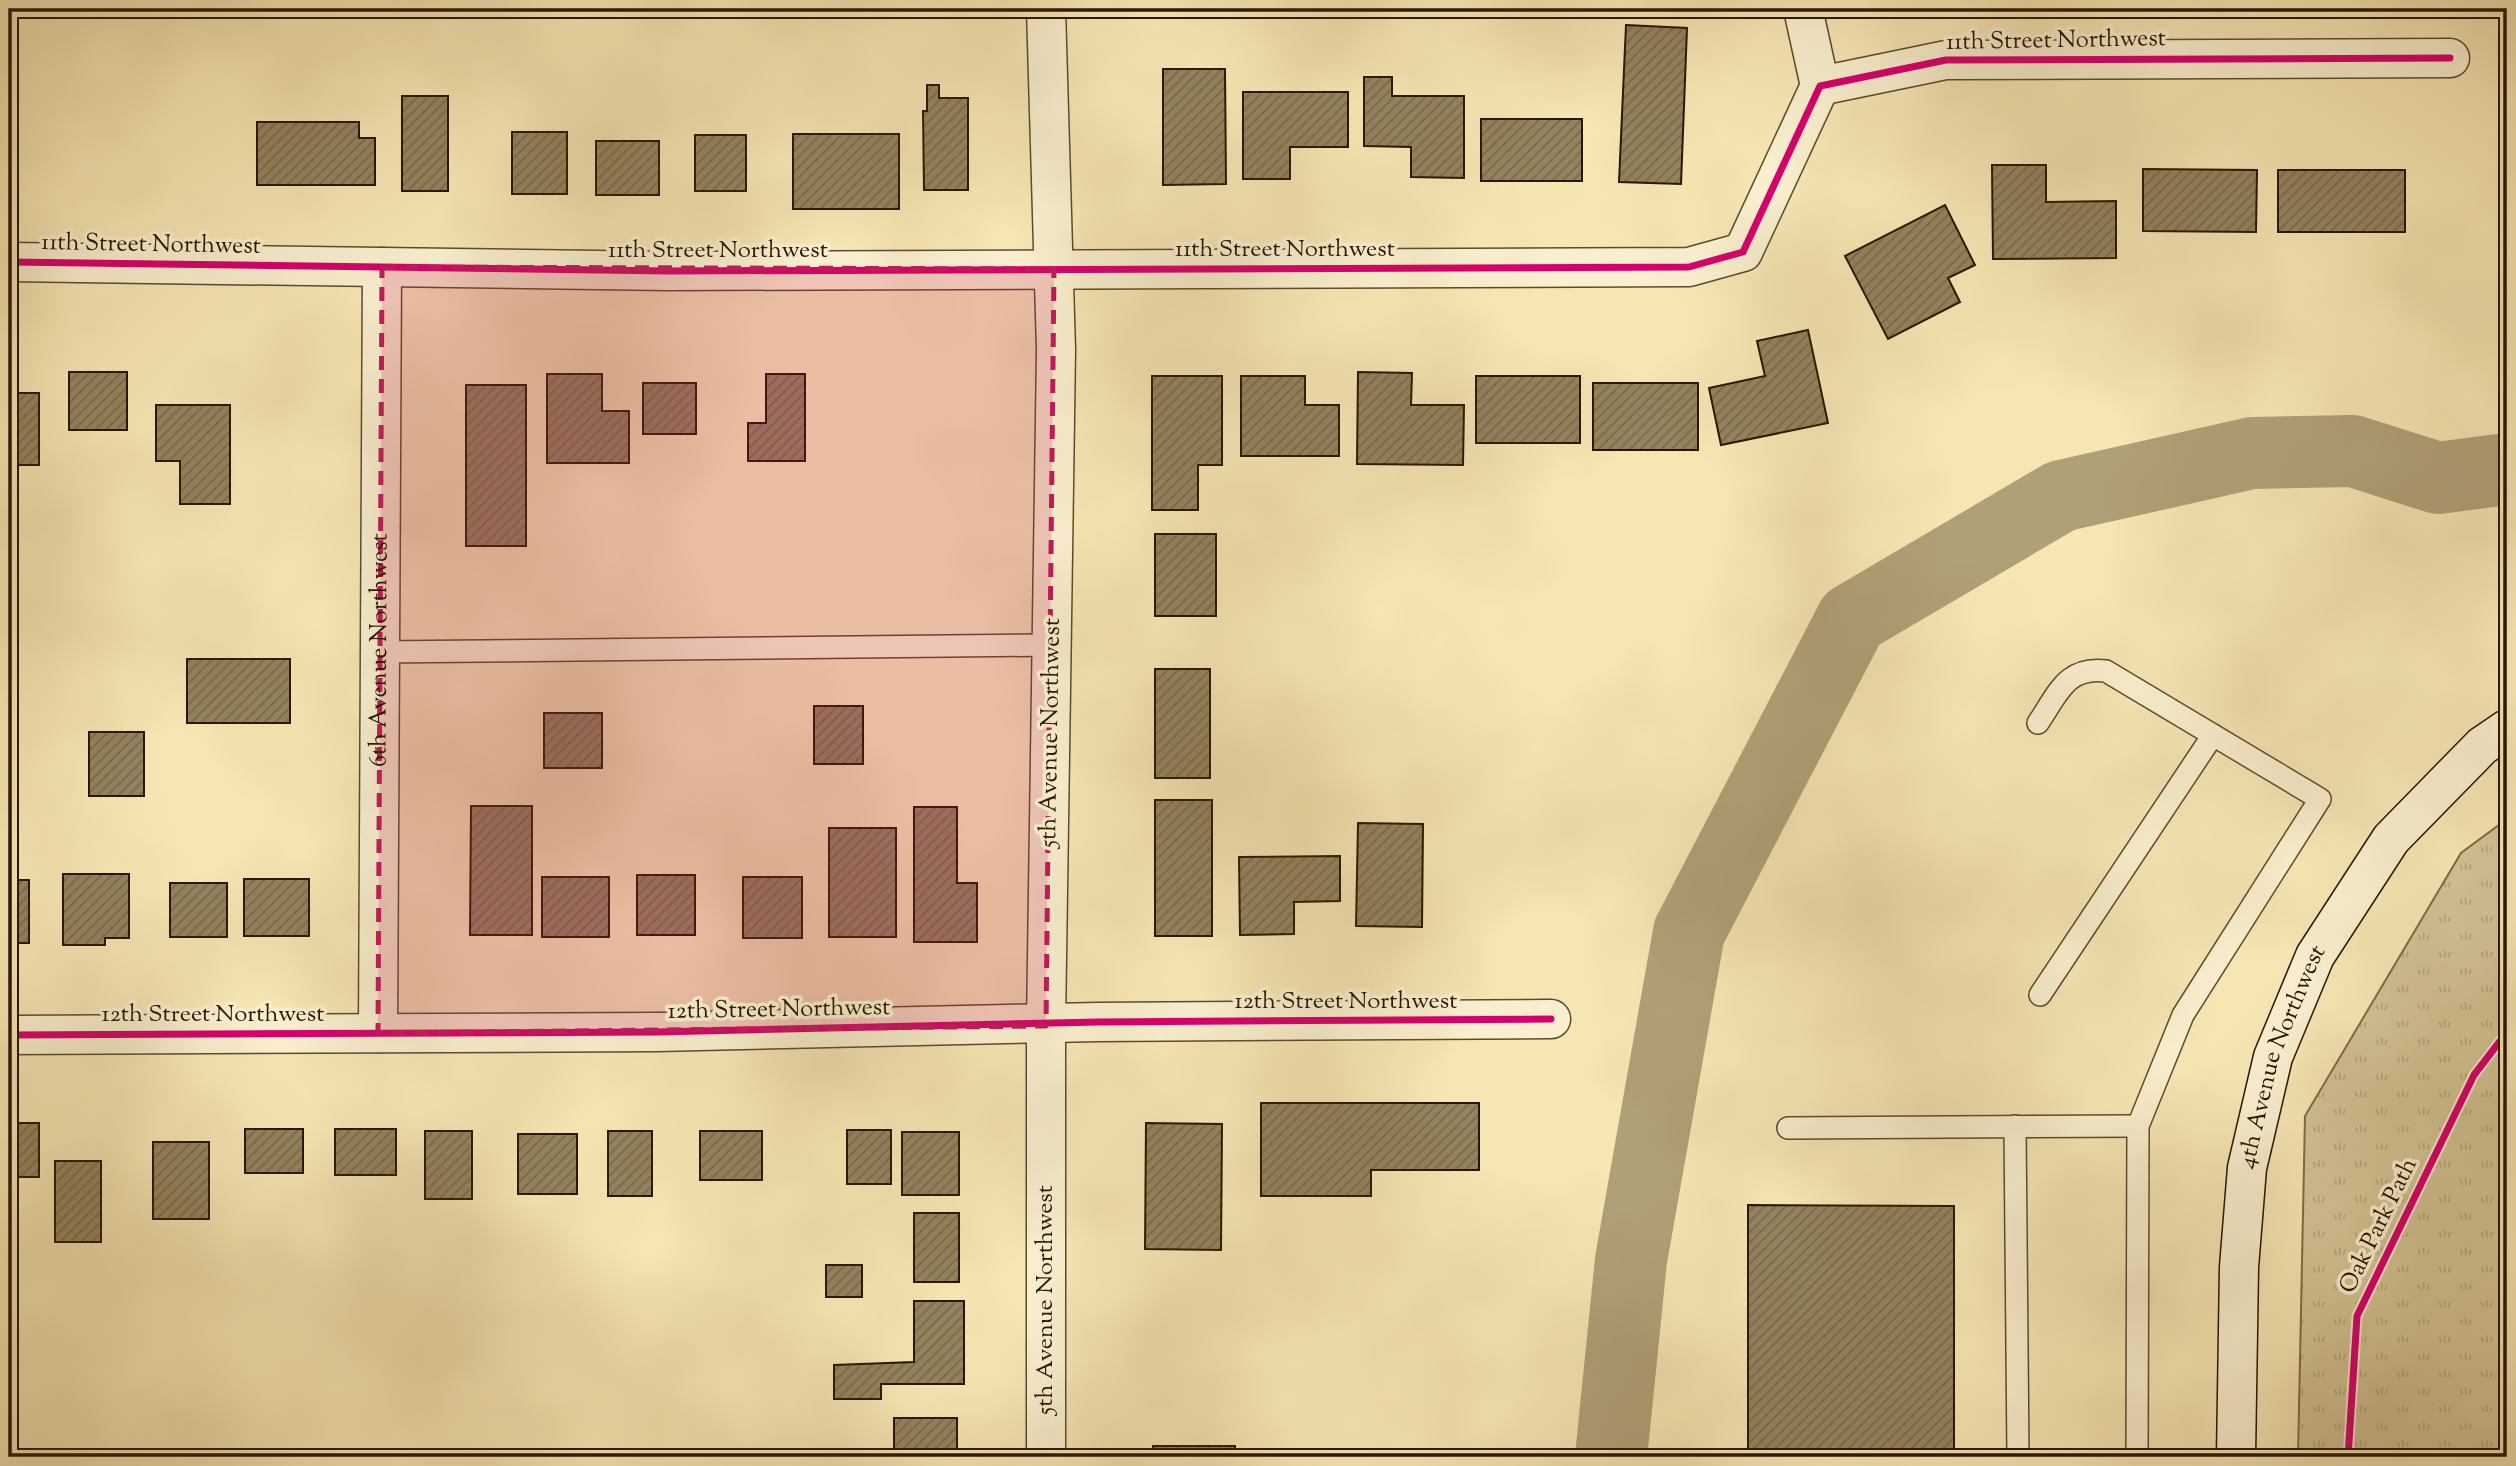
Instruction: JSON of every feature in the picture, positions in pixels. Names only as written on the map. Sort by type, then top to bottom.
[{"type":"street","name":"5th Avenue Northwest","points":[[1046,9],[1056,350],[1046,1026],[1046,1457]]},
{"type":"street","points":[[1803,9],[1820,86]]},
{"type":"street","name":"11th Street Northwest","points":[[9,262],[668,271],[1689,267],[1743,252],[1820,86],[1947,60],[2450,58]]},
{"type":"street","name":"6th Avenue Northwest","points":[[378,1033],[382,267]]},
{"type":"street","name":"4th Avenue Northwest","points":[[2236,1457],[2239,1268],[2247,1168],[2273,1057],[2315,956],[2391,839],[2482,746],[2507,729]]},
{"type":"street","name":"12th Street Northwest","points":[[9,1035],[1551,1019]]},
{"type":"lane","points":[[380,652],[1052,645]]},
{"type":"lane","points":[[2038,723],[2072,674],[2089,668],[2106,671],[2320,799],[2183,1015],[2138,1126],[2137,1457]]},
{"type":"lane","points":[[2040,995],[2213,735]]},
{"type":"lane","points":[[2015,1126],[2018,1457]]},
{"type":"lane","points":[[1788,1128],[2138,1126]]},
{"type":"highlighted area","points":[[382,267],[1054,269],[1046,1026],[378,1033]]},
{"type":"green space","points":[[2507,819],[2507,1457],[2298,1457],[2305,1116],[2461,853]]},
{"type":"building","points":[[1626,25],[1687,28],[1681,184],[1619,182]]},
{"type":"building","points":[[1163,69],[1225,69],[1226,184],[1163,185]]},
{"type":"building","points":[[1364,77],[1392,77],[1392,96],[1464,96],[1464,178],[1411,177],[1411,147],[1364,146]]},
{"type":"building","points":[[927,85],[939,85],[939,98],[968,98],[968,190],[924,190],[923,111],[927,111]]},
{"type":"building","points":[[1243,92],[1348,92],[1348,147],[1290,147],[1290,179],[1243,179]]},
{"type":"building","points":[[402,96],[448,96],[448,191],[402,191]]},
{"type":"building","points":[[1481,119],[1582,119],[1582,181],[1481,181]]},
{"type":"building","points":[[257,122],[359,122],[359,138],[375,138],[375,185],[257,185]]},
{"type":"building","points":[[512,132],[567,132],[567,194],[512,194]]},
{"type":"building","points":[[793,134],[899,134],[899,209],[793,209]]},
{"type":"building","points":[[695,135],[746,135],[746,191],[695,191]]},
{"type":"building","points":[[596,141],[659,141],[659,195],[596,195]]},
{"type":"building","points":[[1992,165],[2046,165],[2046,202],[2116,201],[2116,258],[1993,259]]},
{"type":"building","points":[[2143,169],[2257,170],[2256,232],[2143,231]]},
{"type":"building","points":[[2278,170],[2405,170],[2405,232],[2278,232]]},
{"type":"building","points":[[1945,205],[1975,265],[1948,278],[1960,302],[1888,339],[1845,256]]},
{"type":"building","points":[[2502,237],[2507,237],[2507,303],[2502,303]]},
{"type":"building","points":[[1808,330],[1828,423],[1721,445],[1709,388],[1765,376],[1757,341]]},
{"type":"building","points":[[69,372],[127,372],[127,430],[69,430]]},
{"type":"building","points":[[1358,372],[1412,373],[1411,405],[1464,405],[1463,465],[1357,464]]},
{"type":"building","points":[[547,374],[602,374],[602,411],[629,411],[629,463],[547,463]]},
{"type":"building","points":[[766,374],[805,374],[805,461],[748,461],[748,423],[766,423]]},
{"type":"building","points":[[1152,376],[1222,376],[1222,465],[1198,465],[1198,510],[1152,510]]},
{"type":"building","points":[[1241,376],[1305,376],[1305,405],[1339,405],[1339,456],[1241,456]]},
{"type":"building","points":[[1476,376],[1580,376],[1580,443],[1476,443]]},
{"type":"building","points":[[643,383],[696,383],[696,434],[643,434]]},
{"type":"building","points":[[1593,383],[1698,383],[1698,450],[1593,450]]},
{"type":"building","points":[[466,385],[526,385],[526,546],[466,546]]},
{"type":"building","points":[[9,393],[39,393],[39,465],[9,465]]},
{"type":"building","points":[[156,405],[230,405],[230,504],[180,504],[180,461],[156,461]]},
{"type":"building","points":[[1155,534],[1216,534],[1216,616],[1155,616]]},
{"type":"building","points":[[187,659],[290,659],[290,723],[187,723]]},
{"type":"building","points":[[1155,669],[1210,669],[1210,778],[1155,778]]},
{"type":"building","points":[[814,706],[863,706],[863,764],[814,764]]},
{"type":"building","points":[[544,713],[602,713],[602,768],[544,768]]},
{"type":"building","points":[[89,732],[144,732],[144,796],[89,796]]},
{"type":"building","points":[[1155,800],[1212,800],[1212,936],[1155,936]]},
{"type":"building","points":[[471,806],[532,806],[532,935],[470,935]]},
{"type":"building","points":[[914,807],[957,807],[957,883],[977,883],[977,942],[914,942]]},
{"type":"building","points":[[1358,823],[1423,824],[1422,927],[1356,926]]},
{"type":"building","points":[[829,828],[896,828],[896,937],[829,937]]},
{"type":"building","points":[[1340,856],[1340,901],[1294,902],[1294,934],[1240,935],[1239,857]]},
{"type":"building","points":[[63,874],[129,874],[129,938],[105,938],[105,945],[63,945]]},
{"type":"building","points":[[637,875],[695,875],[695,935],[637,935]]},
{"type":"building","points":[[542,877],[609,877],[609,937],[542,937]]},
{"type":"building","points":[[743,877],[802,877],[802,938],[743,938]]},
{"type":"building","points":[[244,879],[309,879],[309,936],[244,936]]},
{"type":"building","points":[[9,880],[29,880],[29,943],[9,943]]},
{"type":"building","points":[[170,883],[227,883],[227,937],[170,937]]},
{"type":"building","points":[[1261,1103],[1479,1103],[1479,1170],[1371,1170],[1371,1196],[1261,1196]]},
{"type":"building","points":[[9,1123],[39,1123],[39,1177],[9,1177]]},
{"type":"building","points":[[1146,1123],[1222,1124],[1221,1250],[1145,1249]]},
{"type":"building","points":[[245,1129],[303,1129],[303,1173],[245,1173]]},
{"type":"building","points":[[335,1129],[396,1129],[396,1175],[335,1175]]},
{"type":"building","points":[[847,1130],[891,1130],[891,1184],[847,1184]]},
{"type":"building","points":[[425,1131],[472,1131],[472,1199],[425,1199]]},
{"type":"building","points":[[608,1131],[652,1131],[652,1196],[608,1196]]},
{"type":"building","points":[[700,1131],[762,1131],[762,1180],[700,1180]]},
{"type":"building","points":[[902,1132],[959,1132],[959,1195],[902,1195]]},
{"type":"building","points":[[518,1134],[577,1134],[577,1194],[518,1194]]},
{"type":"building","points":[[153,1142],[209,1142],[209,1219],[153,1219]]},
{"type":"building","points":[[55,1161],[101,1161],[101,1242],[55,1242]]},
{"type":"building","points":[[1748,1205],[1954,1206],[1954,1457],[1748,1457]]},
{"type":"building","points":[[914,1213],[959,1213],[959,1282],[914,1282]]},
{"type":"building","points":[[826,1265],[862,1265],[862,1297],[826,1297]]},
{"type":"building","points":[[914,1301],[964,1301],[964,1384],[881,1384],[881,1399],[834,1399],[834,1365],[914,1362]]},
{"type":"building","points":[[894,1418],[957,1418],[957,1457],[861,1457],[894,1456]]},
{"type":"building","points":[[1153,1446],[1235,1446],[1235,1457],[1153,1457]]},
{"type":"building","points":[[59,1452],[93,1452],[93,1457],[59,1457]]},
{"type":"waterway","points":[[1611,1457],[1631,1260],[1689,932],[1852,619],[2061,496],[2252,453],[2353,451],[2438,478],[2507,469]]},
{"type":"cycle path","points":[[9,262],[668,271],[1689,267],[1743,252],[1820,86],[1946,60],[2450,58]]},
{"type":"cycle path","points":[[9,1035],[657,1032],[1098,1022],[1551,1019]]},
{"type":"cycle path","name":"Oak Park Path","points":[[2348,1457],[2357,1316],[2474,1075],[2507,1032]]}]
